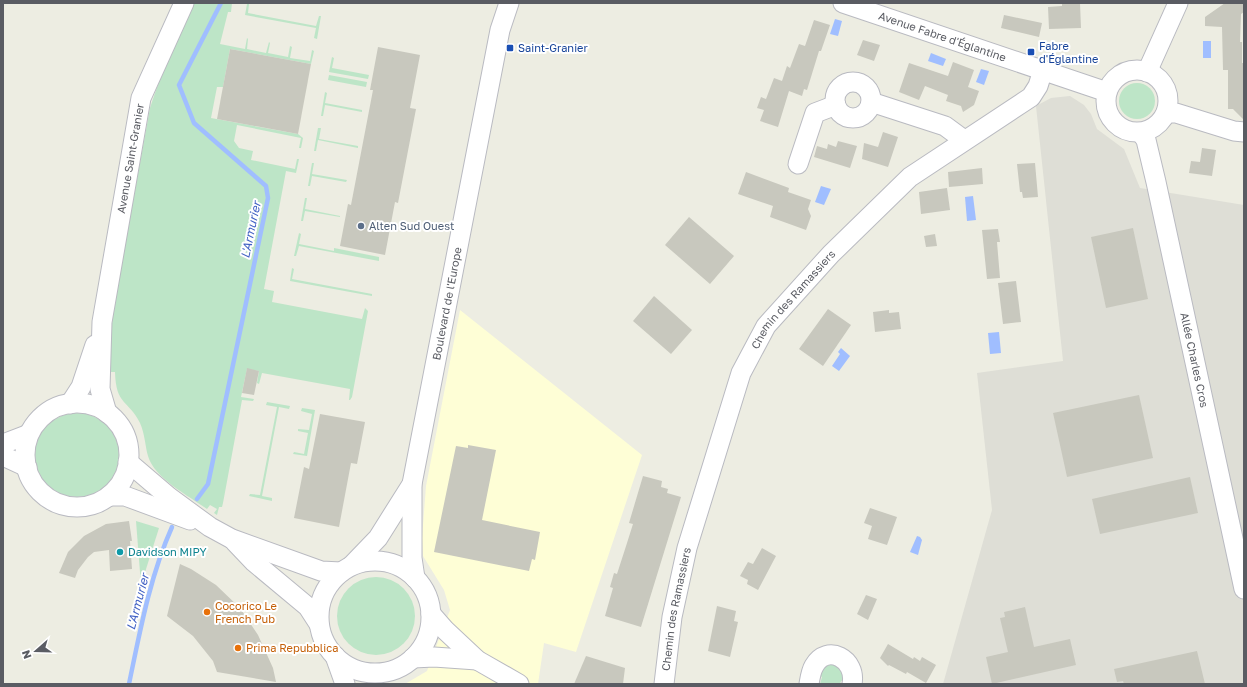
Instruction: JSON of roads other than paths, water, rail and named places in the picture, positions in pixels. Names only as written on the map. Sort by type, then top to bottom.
[{"type":"street","name":"Avenue Saint-Granier","points":[[107,413],[100,389],[102,322],[140,98],[184,3]]},
{"type":"street","name":"Boulevard de l'Europe","points":[[495,3],[500,30]]},
{"type":"street","name":"Boulevard de l'Europe","points":[[416,578],[412,558],[412,484],[500,30],[509,3]]},
{"type":"street","name":"Avenue Fabre d'Églantine","points":[[843,3],[1043,70]]},
{"type":"street","points":[[1147,72],[1178,3]]},
{"type":"street","points":[[1043,70],[1107,92]]},
{"type":"street","name":"Chemin des Ramassiers","points":[[664,684],[672,617],[687,548],[741,373],[757,340],[766,326],[831,254],[910,177],[1030,97],[1038,86],[1043,70]]},
{"type":"street","points":[[1138,70],[1147,72],[1158,78],[1166,88],[1168,100],[1166,113],[1156,126],[1141,133],[1128,132],[1118,126],[1110,116],[1106,104],[1107,92],[1112,83],[1119,76],[1138,70]]},
{"type":"street","points":[[852,83],[864,86],[868,90],[871,102],[866,113],[855,118],[843,115],[836,105],[837,93],[846,84],[852,83]]},
{"type":"street","points":[[871,102],[945,126],[964,140]]},
{"type":"street","points":[[798,164],[815,113],[836,105]]},
{"type":"street","points":[[1166,113],[1176,113],[1234,131],[1244,132]]},
{"type":"street","name":"Allée Charles Cros","points":[[1141,133],[1146,140],[1154,175],[1244,589]]},
{"type":"street","name":"Avenue Saint-Granier","points":[[70,404],[81,386],[102,322]]},
{"type":"street","points":[[70,404],[87,404],[107,413],[116,421],[126,440],[128,462],[122,480],[109,496],[99,502],[84,507],[66,506],[48,499],[35,486],[26,467],[25,452],[29,434],[41,418],[49,411],[58,407],[70,404]]},
{"type":"street","points":[[3,444],[29,434]]},
{"type":"street","points":[[3,456],[26,467]]},
{"type":"street","points":[[128,462],[170,497],[210,527],[232,539],[321,571],[346,569]]},
{"type":"street","name":"Boulevard de l'Europe","points":[[345,684],[335,656],[325,641],[320,624],[322,599],[330,584],[378,538],[412,484]]},
{"type":"street","points":[[109,496],[125,496],[210,527]]},
{"type":"street","points":[[232,539],[254,562],[308,607],[320,624]]},
{"type":"street","name":"Boulevard de l'Europe","points":[[346,569],[362,562],[386,561],[407,570],[416,578],[424,588],[429,601],[431,624],[425,643],[387,684]]},
{"type":"street","points":[[431,614],[445,630],[477,660],[519,684]]},
{"type":"street","points":[[809,684],[814,665],[824,656],[830,655],[843,658],[848,663],[853,675],[852,684]]},
{"type":"street","name":"Boulevard de l'Europe","points":[[335,656],[344,663],[366,672],[377,673],[406,663]]},
{"type":"street","points":[[406,663],[434,657],[477,660]]},
{"type":"water","points":[[835,19],[842,21],[838,36],[830,34]]},
{"type":"water","points":[[1203,41],[1211,41],[1211,58],[1203,58]]},
{"type":"water","points":[[931,53],[946,59],[943,66],[928,61]]},
{"type":"water","points":[[981,69],[989,71],[984,85],[976,82]]},
{"type":"water","points":[[821,186],[831,189],[824,205],[815,202]]},
{"type":"water","points":[[973,196],[976,220],[967,221],[965,197]]},
{"type":"water","points":[[999,332],[1001,353],[990,354],[988,333]]},
{"type":"water","points":[[841,348],[850,356],[839,371],[832,366],[840,354],[838,352]]},
{"type":"water","points":[[917,536],[922,540],[918,555],[910,552]]},
{"type":"waterway","name":"L'Armurier","points":[[197,499],[208,484],[268,198],[266,186],[194,123],[179,85],[221,3]]},
{"type":"waterway","name":"L'Armurier","points":[[129,684],[152,584],[164,546],[172,527]]},
{"type":"place","name":"Saint-Granier","points":[[510,48]]},
{"type":"place","name":"Fabre d'Églantine","points":[[1031,52]]},
{"type":"place","name":"Alten Sud Ouest","points":[[361,226]]},
{"type":"place","name":"Davidson MIPY","points":[[120,552]]},
{"type":"place","name":"Cocorico Le French Pub","points":[[207,612]]},
{"type":"place","name":"Prima Repubblica","points":[[238,648]]}]
